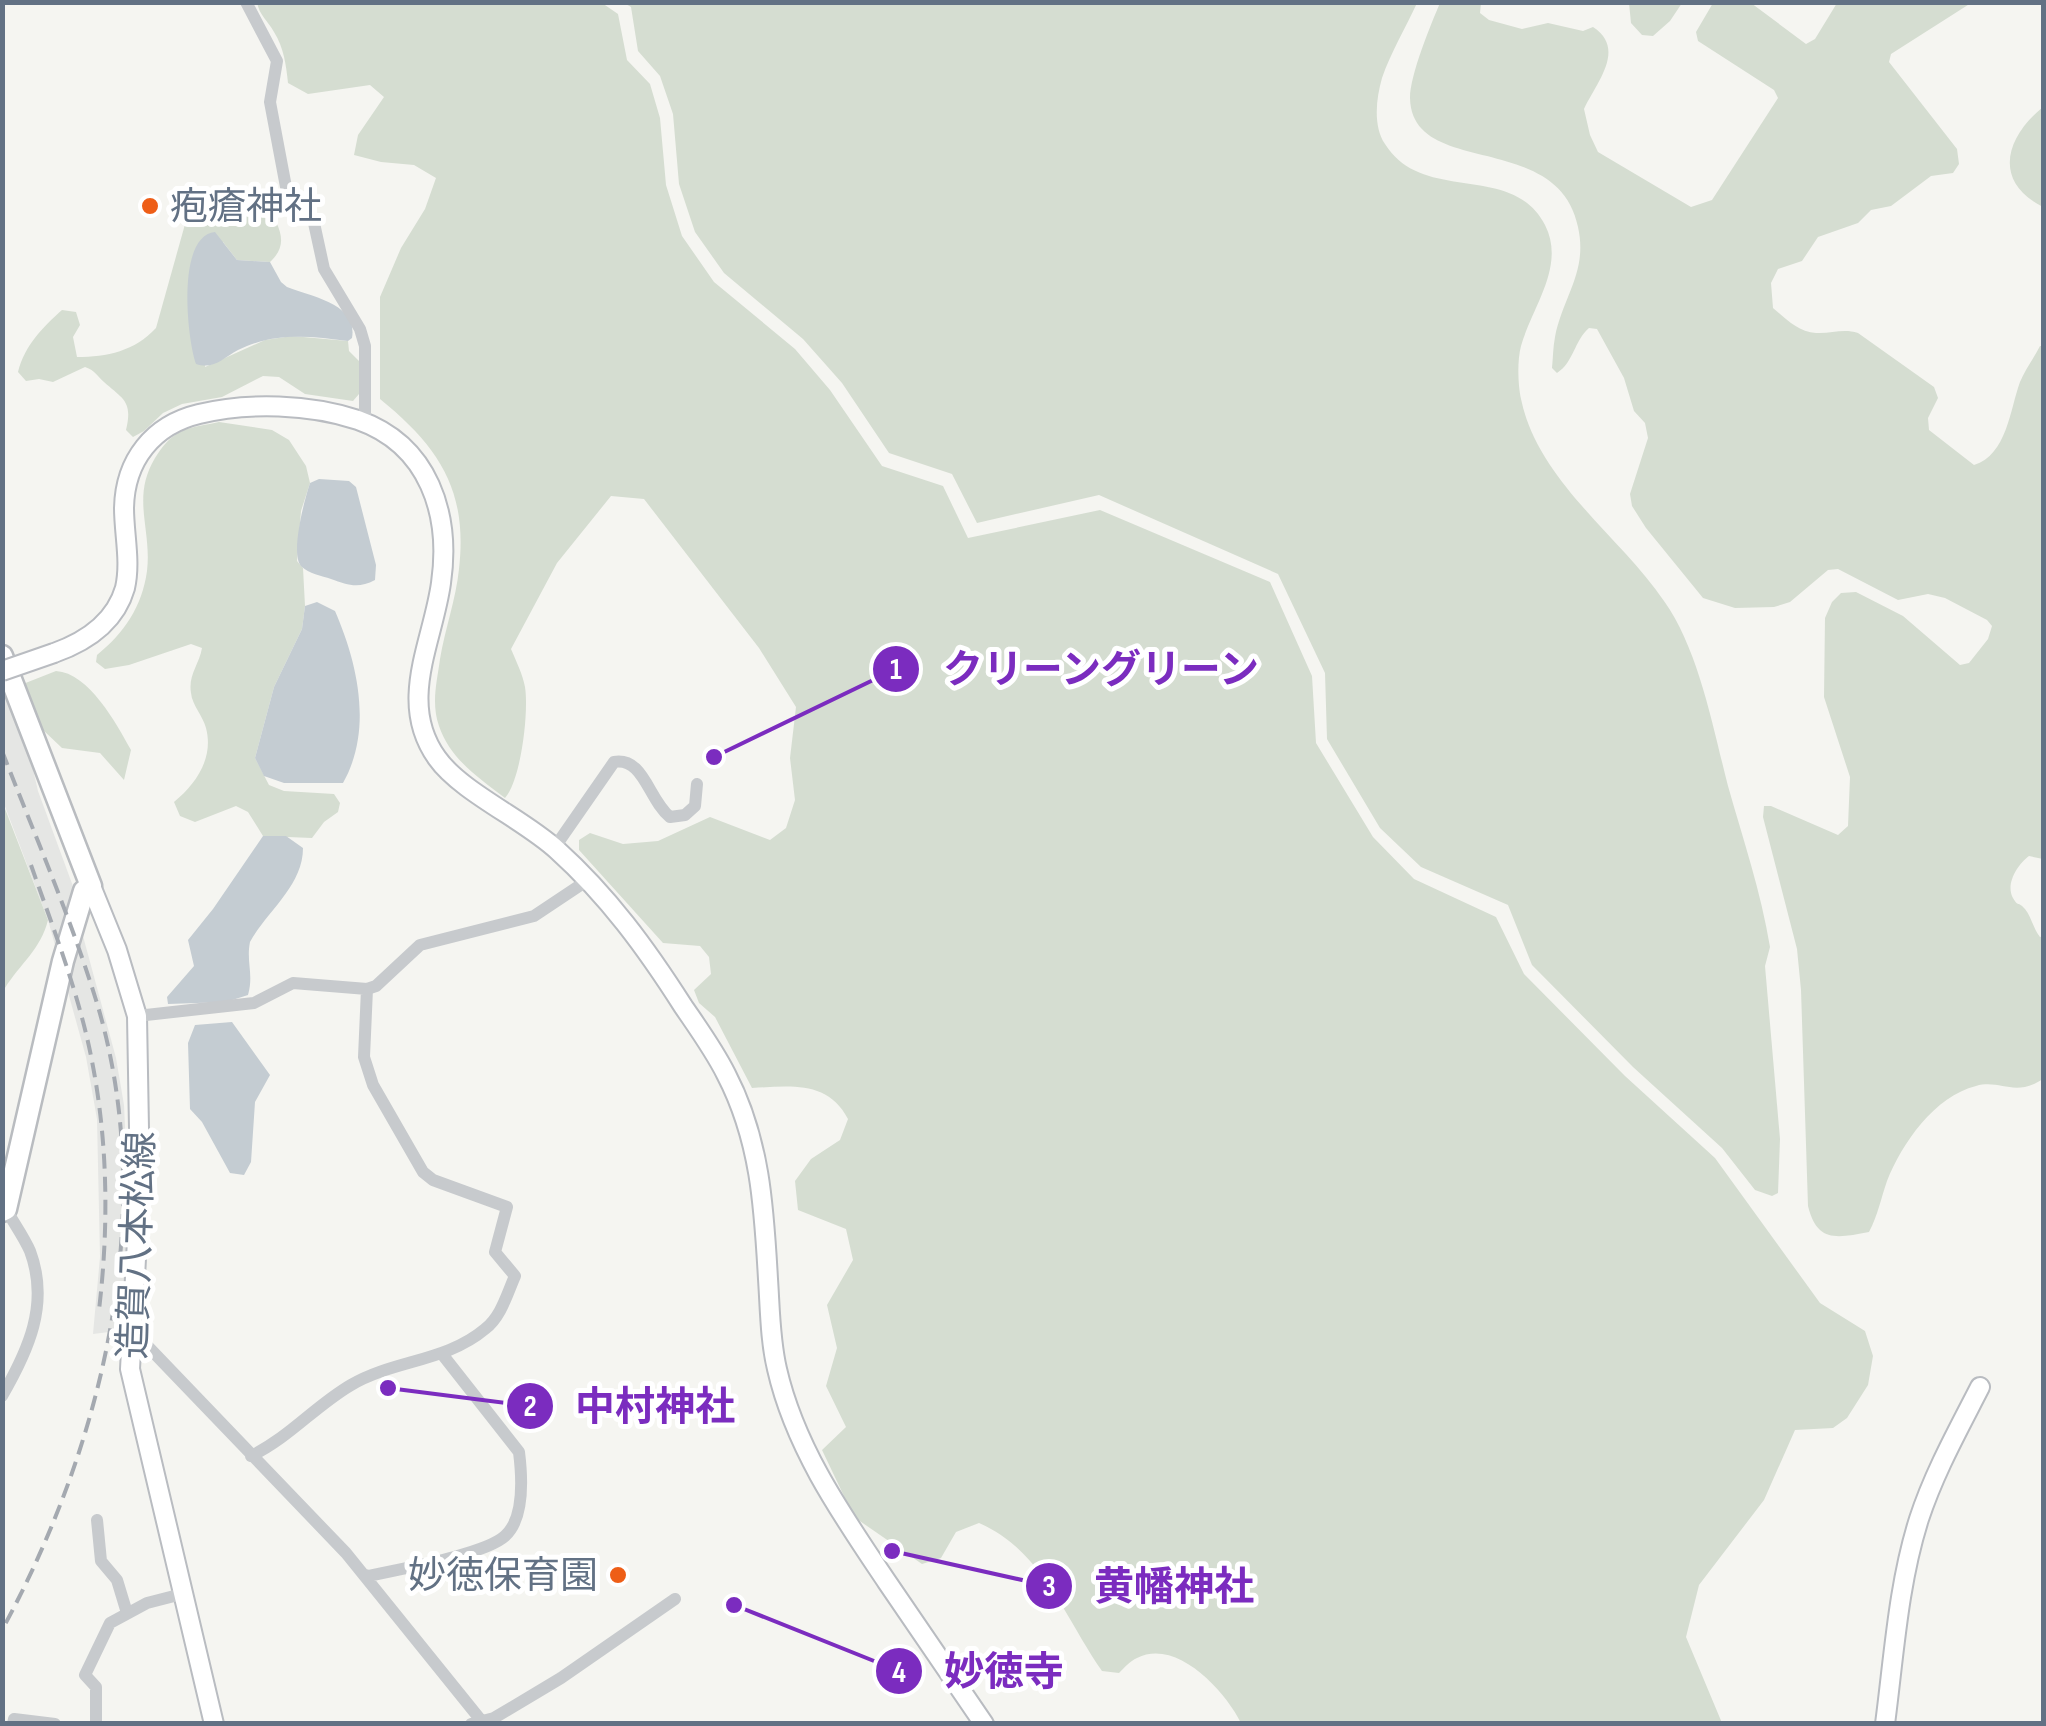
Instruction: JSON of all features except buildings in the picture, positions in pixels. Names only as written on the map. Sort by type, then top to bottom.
[{"type":"main road","points":[[2,656],[91,886],[84,891],[63,961],[4,1210]]},
{"type":"street","points":[[246,2],[277,61],[270,102],[286,187],[302,200],[314,223],[324,270],[360,329],[365,346],[365,422]]},
{"type":"street","points":[[2,671],[76,645],[102,628],[124,590],[124,505],[129,476],[140,453],[162,426],[202,413],[276,408],[333,412],[390,435],[414,455],[430,479],[443,537],[441,585],[418,688],[419,713],[426,736],[437,758],[454,775],[555,847],[618,910],[723,1068],[742,1104],[760,1172],[776,1364],[788,1411],[810,1461],[858,1538],[984,1724]]},
{"type":"street","points":[[555,847],[614,762],[624,760],[636,766],[658,807],[670,817],[685,815],[694,806],[697,784]]},
{"type":"street","points":[[137,1016],[254,1003],[294,983],[367,989],[383,981],[420,945],[534,916],[588,880]]},
{"type":"street","name":"造賀八本松線","points":[[91,886],[117,950],[137,1016],[140,1169],[130,1370],[214,1724]]},
{"type":"street","points":[[251,1456],[282,1440],[362,1378],[442,1354],[486,1329],[500,1311],[514,1276],[496,1252],[507,1207],[433,1180],[424,1172],[373,1085],[362,1044],[367,989]]},
{"type":"street","points":[[2,1396],[32,1338],[38,1311],[30,1252],[4,1210]]},
{"type":"street","points":[[133,1331],[363,1574],[478,1722],[494,1718],[562,1678],[675,1599]]},
{"type":"street","points":[[363,1574],[467,1552],[503,1538],[518,1513],[519,1452],[442,1354]]},
{"type":"street","points":[[1885,1724],[1903,1585],[1918,1521],[1937,1472],[1980,1386]]},
{"type":"street","points":[[98,1520],[102,1561],[117,1580],[127,1614]]},
{"type":"street","points":[[96,1724],[96,1687],[85,1675],[110,1622],[147,1603],[182,1594]]},
{"type":"street","points":[[13,1724],[14,1720],[55,1724]]},
{"type":"shaded area","points":[[257,2],[602,3],[618,14],[627,60],[650,84],[660,118],[666,185],[682,236],[714,282],[795,349],[830,390],[882,466],[943,486],[968,538],[1100,510],[1270,582],[1312,676],[1316,743],[1373,837],[1414,879],[1496,917],[1524,974],[1625,1076],[1715,1158],[1820,1303],[1865,1331],[1873,1356],[1868,1385],[1847,1418],[1833,1428],[1795,1430],[1764,1500],[1699,1585],[1686,1637],[1722,1723],[1241,1723],[1212,1683],[1168,1655],[1137,1658],[1119,1673],[1102,1671],[1036,1568],[1001,1535],[979,1523],[956,1532],[941,1558],[922,1564],[854,1517],[822,1450],[846,1427],[826,1386],[837,1348],[827,1305],[853,1260],[846,1229],[798,1210],[795,1181],[811,1159],[840,1140],[848,1119],[830,1097],[807,1088],[752,1088],[715,1017],[699,1003],[694,990],[711,974],[709,957],[700,946],[663,943],[579,850],[579,840],[590,833],[623,844],[658,841],[710,817],[770,840],[786,828],[795,800],[790,758],[796,707],[759,648],[644,499],[611,496],[557,563],[511,649],[524,682],[526,712],[519,762],[505,798],[466,767],[450,748],[439,726],[435,701],[459,569],[459,516],[454,493],[433,453],[380,399],[380,297],[401,248],[425,209],[436,178],[414,165],[354,155],[358,135],[384,97],[370,85],[308,94],[288,83],[280,44]]},
{"type":"shaded area","points":[[1629,2],[1682,3],[1653,36],[1642,35],[1631,23]]},
{"type":"shaded area","points":[[624,3],[1417,3],[1382,78],[1377,112],[1381,137],[1401,162],[1421,173],[1511,194],[1530,206],[1545,225],[1552,256],[1550,271],[1519,359],[1520,393],[1530,429],[1562,482],[1664,601],[1687,642],[1704,690],[1770,947],[1765,966],[1780,1139],[1778,1193],[1772,1196],[1755,1190],[1722,1148],[1633,1067],[1532,965],[1508,905],[1421,867],[1380,828],[1327,739],[1325,673],[1278,574],[1099,495],[977,523],[952,474],[889,453],[842,383],[803,339],[724,273],[695,232],[679,184],[673,114],[660,76],[638,51],[631,7]]},
{"type":"shaded area","points":[[1440,3],[1481,3],[1480,13],[1489,20],[1522,29],[1548,23],[1583,31],[1593,27],[1608,45],[1606,66],[1584,109],[1598,152],[1691,207],[1712,200],[1778,98],[1774,90],[1698,41],[1696,32],[1713,3],[1751,3],[1806,44],[1815,39],[1837,3],[1971,3],[1891,54],[1889,62],[1957,149],[1959,164],[1953,173],[1931,176],[1891,206],[1871,210],[1858,223],[1818,237],[1802,261],[1778,269],[1771,283],[1773,308],[1792,324],[1816,333],[1858,333],[1934,387],[1938,398],[1928,418],[1929,430],[1974,465],[1994,452],[2020,382],[2043,346],[2043,859],[2029,856],[2025,860],[2014,875],[2011,893],[2040,937],[2043,936],[2043,1079],[2016,1088],[1976,1086],[1961,1091],[1934,1110],[1893,1166],[1869,1232],[1830,1235],[1817,1227],[1808,1206],[1797,949],[1763,817],[1764,806],[1838,835],[1848,826],[1850,777],[1824,697],[1825,618],[1841,593],[1856,592],[1903,616],[1960,665],[1969,663],[1988,639],[1992,626],[1945,598],[1928,594],[1898,600],[1838,569],[1828,570],[1790,602],[1774,607],[1735,608],[1703,598],[1632,506],[1630,494],[1648,438],[1624,378],[1597,329],[1589,328],[1584,333],[1563,368],[1557,373],[1552,368],[1555,337],[1580,257],[1578,227],[1565,197],[1544,177],[1517,164],[1434,139],[1417,123],[1411,88]]},
{"type":"shaded area","points":[[2043,107],[2043,207],[2016,185],[2010,158],[2020,132]]},
{"type":"shaded area","points":[[197,206],[261,216],[276,222],[281,239],[278,253],[270,262],[237,260],[223,242],[205,367],[265,340],[292,336],[348,341],[349,351],[359,361],[359,394],[353,401],[305,394],[279,377],[263,376],[222,397],[182,404],[163,413],[133,437],[126,430],[125,402],[91,370],[85,367],[53,382],[26,381],[18,372],[35,338],[62,310],[76,312],[80,325],[73,337],[77,357],[120,351],[148,336],[156,328],[189,210]]},
{"type":"shaded area","points":[[215,232],[237,260],[270,262],[287,287],[341,310],[352,326],[352,338],[265,340],[213,364],[196,364],[188,312],[189,269],[203,238]]},
{"type":"shaded area","points":[[219,422],[272,430],[289,440],[306,466],[310,483],[301,511],[297,561],[303,568],[302,629],[274,687],[255,758],[269,785],[284,791],[334,794],[340,803],[338,812],[312,838],[263,836],[248,812],[236,806],[195,822],[180,816],[174,802],[196,779],[207,750],[206,728],[190,687],[202,648],[191,644],[105,669],[96,662],[97,655],[130,618],[145,584],[148,556],[144,487],[155,458],[177,433]]},
{"type":"shaded area","points":[[319,479],[349,481],[356,487],[376,565],[375,580],[348,584],[308,571],[298,561],[305,501],[310,483]]},
{"type":"shaded area","points":[[317,602],[335,611],[350,653],[359,697],[358,741],[343,783],[284,783],[264,776],[255,758],[274,687],[302,629],[305,606]]},
{"type":"shaded area","points":[[56,671],[80,680],[118,727],[131,750],[124,780],[100,753],[62,748],[42,729],[23,684]]},
{"type":"shaded area","points":[[2,673],[26,739],[38,791],[85,919],[83,936],[116,1058],[124,1105],[129,1210],[117,1331],[93,1334],[100,1257],[97,1119],[86,1057],[48,920],[3,801]]},
{"type":"shaded area","points":[[2,801],[48,920],[35,948],[5,988]]},
{"type":"shaded area","points":[[263,836],[286,836],[303,848],[291,886],[250,942],[248,995],[226,1002],[168,1004],[167,997],[194,966],[188,940]]},
{"type":"shaded area","points":[[232,1022],[270,1075],[255,1102],[251,1162],[244,1175],[230,1173],[202,1122],[190,1109],[188,1043],[195,1025]]},
{"type":"railway","points":[[2,751],[96,1000],[115,1079],[123,1160],[121,1242],[111,1323],[93,1404],[69,1482],[38,1558],[2,1630]]},
{"type":"railway","points":[[31,865],[79,1008],[97,1088],[105,1183],[99,1310]]},
{"type":"place","name":"疱瘡神社","points":[[150,206]]},
{"type":"place","name":"クリーングリーン","points":[[714,757]]},
{"type":"place","name":"中村神社","points":[[388,1388]]},
{"type":"place","name":"黄幡神社","points":[[892,1551]]},
{"type":"place","name":"妙徳保育園","points":[[618,1575]]},
{"type":"place","name":"妙徳寺","points":[[734,1605]]}]
